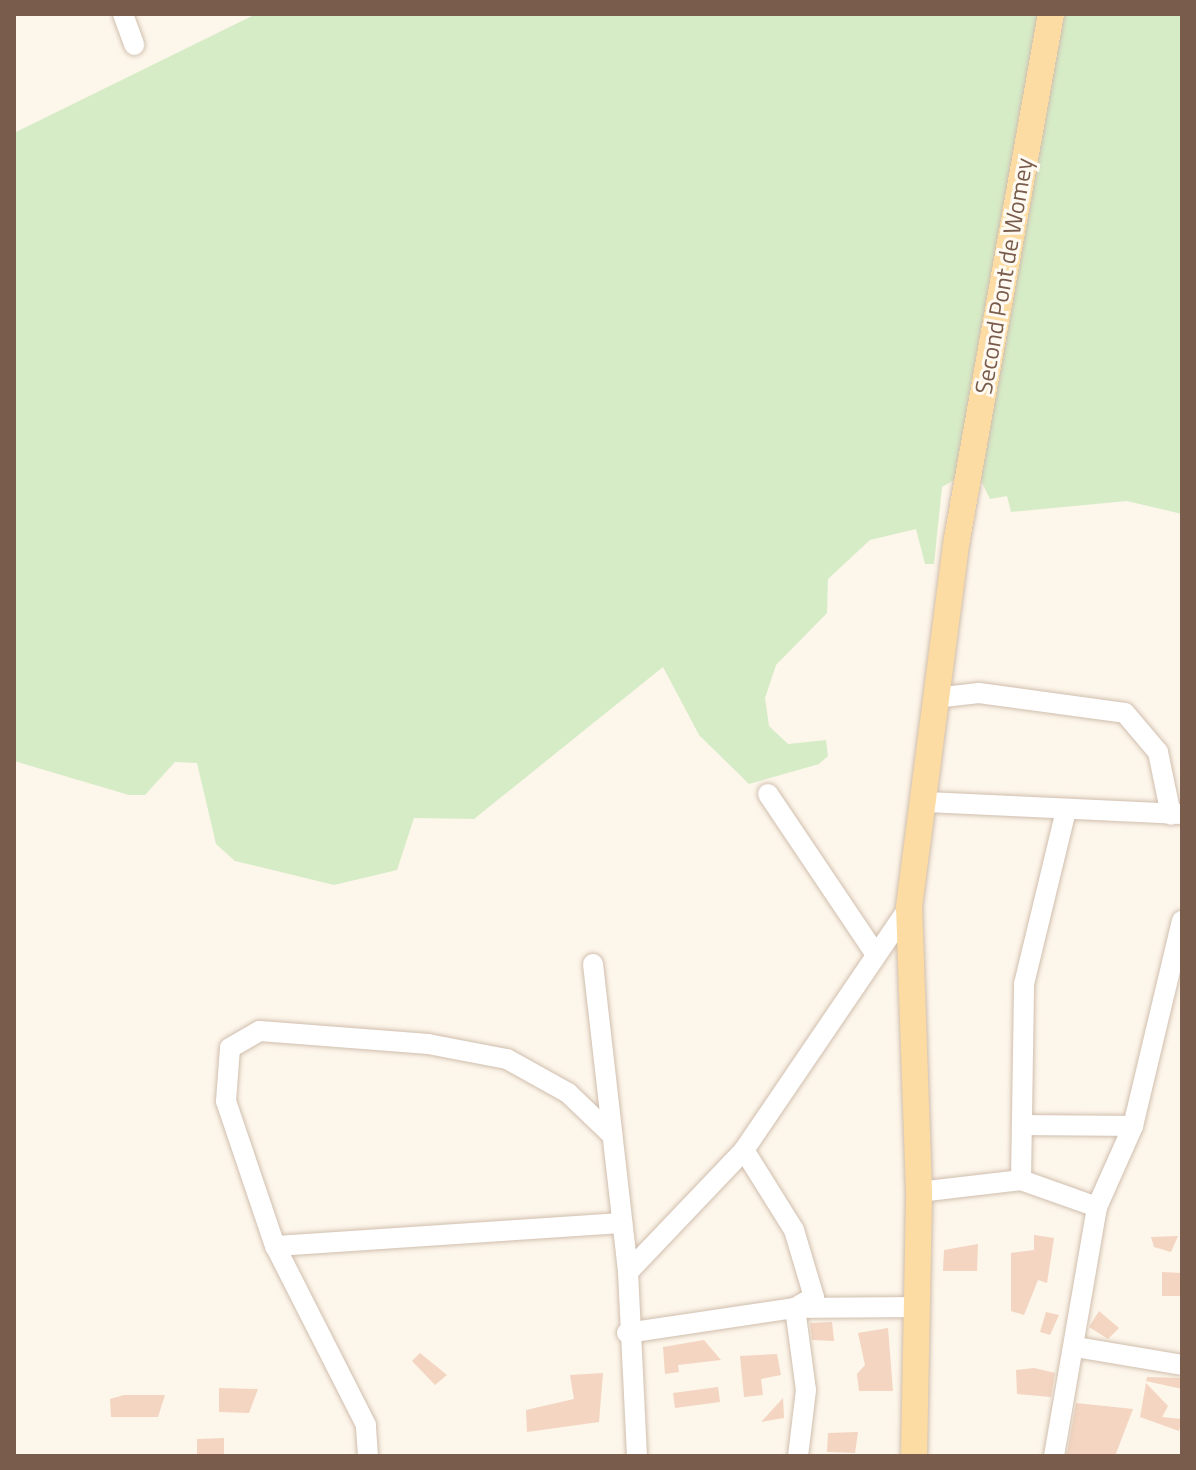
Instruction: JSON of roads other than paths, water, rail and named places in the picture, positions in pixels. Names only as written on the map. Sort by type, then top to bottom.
[{"type":"main road","name":"Second Pont de Womey","points":[[914,1456],[913,1307],[919,1192],[909,907],[926,802],[935,698],[957,539],[1051,14]]},
{"type":"street","points":[[123,14],[134,45]]},
{"type":"street","points":[[926,802],[1065,814],[1176,814],[1158,752],[1125,713],[979,693],[935,698]]},
{"type":"street","points":[[768,794],[873,950]]},
{"type":"street","points":[[1021,1180],[1025,1125],[1024,984],[1065,814]]},
{"type":"street","points":[[628,1272],[744,1150],[873,950],[909,907]]},
{"type":"street","points":[[1054,1456],[1076,1347],[1097,1207],[1133,1126],[1182,921]]},
{"type":"street","points":[[593,964],[628,1272],[627,1333],[637,1456]]},
{"type":"street","points":[[368,1456],[366,1425],[275,1246],[224,1076],[230,1048],[260,1031],[428,1044],[507,1059],[568,1093],[612,1135]]},
{"type":"street","points":[[1025,1125],[1133,1126]]},
{"type":"street","points":[[744,1150],[794,1230],[814,1297],[795,1308]]},
{"type":"street","points":[[919,1192],[1021,1180],[1097,1207]]},
{"type":"street","points":[[275,1246],[622,1223]]},
{"type":"street","points":[[627,1333],[795,1308],[913,1307]]},
{"type":"street","points":[[795,1308],[806,1390],[798,1456]]},
{"type":"street","points":[[1076,1347],[1182,1365]]}]
